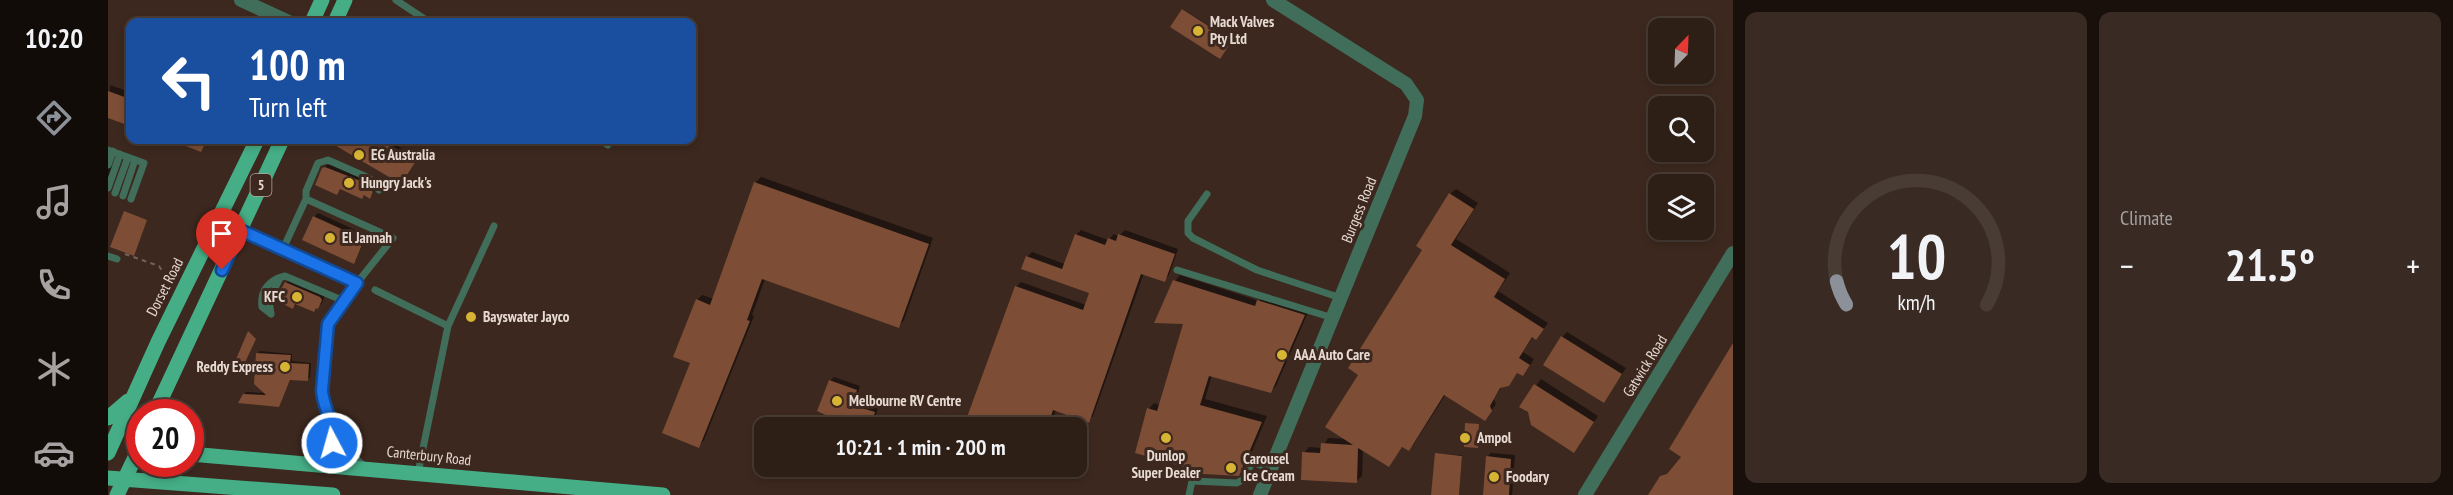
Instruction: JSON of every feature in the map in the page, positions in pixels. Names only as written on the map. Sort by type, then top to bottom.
[{"type":"main road","points":[[314,18],[322,0]]},
{"type":"main road","points":[[337,18],[345,0]]},
{"type":"main road","name":"Dorset Road","points":[[109,450],[132,397],[255,144]]},
{"type":"main road","name":"5","points":[[162,399],[280,144]]},
{"type":"main road","points":[[166,391],[166,399]]},
{"type":"main road","points":[[108,418],[132,397]]},
{"type":"main road","points":[[109,450],[126,449]]},
{"type":"main road","name":"Canterbury Road","points":[[204,453],[591,492],[663,495]]},
{"type":"main road","points":[[117,495],[126,474]]},
{"type":"main road","points":[[108,478],[333,495]]},
{"type":"main road","points":[[237,495],[290,491]]},
{"type":"street","points":[[241,0],[281,18]]},
{"type":"street","name":"Burgess Road","points":[[1260,495],[1415,116],[1417,100],[1406,84],[1273,0]]},
{"type":"street","name":"Gatwick Road","points":[[1585,495],[1733,254]]},
{"type":"lane","points":[[396,0],[423,18]]},
{"type":"lane","points":[[108,165],[121,154]]},
{"type":"lane","points":[[108,188],[121,154]]},
{"type":"lane","points":[[119,194],[121,154]]},
{"type":"lane","points":[[121,154],[144,163],[131,199]]},
{"type":"lane","points":[[283,249],[306,199],[306,191],[318,163],[322,160],[328,160],[369,178],[379,190]]},
{"type":"lane","points":[[1207,194],[1188,221],[1188,233],[1193,238],[1257,270],[1341,298]]},
{"type":"lane","points":[[306,199],[393,238],[332,316],[326,333],[322,400],[331,420],[353,454],[367,468]]},
{"type":"lane","points":[[219,220],[357,283]]},
{"type":"lane","points":[[418,473],[448,326],[494,226]]},
{"type":"lane","points":[[108,256],[117,255]]},
{"type":"lane","points":[[1177,270],[1333,318]]},
{"type":"lane","points":[[271,314],[262,307],[262,295],[268,284],[282,276],[293,278],[344,301]]},
{"type":"lane","points":[[375,290],[448,326]]},
{"type":"lane","points":[[300,462],[329,447],[333,436],[331,420]]},
{"type":"lane","points":[[1188,495],[1192,481],[1237,483],[1244,480],[1252,462],[1271,469]]},
{"type":"path","points":[[117,255],[159,266],[168,281]]},
{"type":"building","points":[[1182,9],[1232,41],[1220,59],[1170,27]]},
{"type":"building","points":[[108,91],[126,98],[126,125],[108,118]]},
{"type":"building","points":[[181,144],[205,144],[201,152]]},
{"type":"building","points":[[333,144],[388,144],[416,161],[401,184]]},
{"type":"building","name":"Hungry Jack's","points":[[325,167],[366,183],[373,192],[370,199],[364,195],[362,199],[340,189],[337,195],[315,185],[322,168]]},
{"type":"building","points":[[754,182],[929,244],[899,328],[762,279],[747,320],[750,321],[699,448],[662,433],[690,363],[673,357],[696,299],[710,305]]},
{"type":"building","points":[[1449,193],[1474,209],[1451,245],[1505,279],[1494,297],[1544,329],[1536,340],[1532,337],[1519,358],[1530,365],[1523,376],[1517,373],[1509,386],[1500,388],[1490,406],[1492,411],[1485,421],[1444,395],[1409,451],[1402,447],[1389,467],[1358,448],[1357,483],[1301,480],[1302,452],[1320,453],[1321,443],[1353,445],[1325,427],[1358,375],[1348,368],[1422,250],[1416,246]]},
{"type":"building","points":[[124,211],[147,220],[134,256],[110,247]]},
{"type":"building","name":"El Jannah","points":[[313,216],[359,237],[356,242],[362,245],[354,264],[302,240]]},
{"type":"building","points":[[1075,234],[1105,245],[1108,238],[1116,241],[1118,234],[1175,254],[1165,282],[1141,274],[1089,423],[1087,417],[1072,417],[1053,410],[1051,417],[967,417],[1015,286],[1083,310],[1089,293],[1021,269],[1026,256],[1062,269]]},
{"type":"building","points":[[1173,280],[1255,306],[1257,300],[1305,315],[1271,393],[1209,376],[1200,405],[1262,422],[1239,476],[1186,473],[1188,468],[1135,453],[1147,408],[1157,411],[1183,324],[1154,323]]},
{"type":"building","name":"KFC","points":[[285,282],[320,297],[322,300],[318,309],[316,308],[314,312],[295,304],[293,309],[275,300]]},
{"type":"building","points":[[248,331],[256,339],[241,371],[234,364]]},
{"type":"building","points":[[1561,336],[1622,374],[1604,403],[1543,365]]},
{"type":"building","points":[[1733,343],[1733,495],[1648,495],[1660,476],[1667,474],[1681,457],[1669,449]]},
{"type":"building","points":[[256,353],[291,355],[290,363],[309,364],[308,381],[290,380],[279,407],[238,403],[243,394],[266,395],[254,384]]},
{"type":"building","name":"Melbourne RV Centre","points":[[829,380],[857,390],[852,405],[875,412],[873,417],[830,417],[817,411]]},
{"type":"building","points":[[1534,384],[1594,422],[1574,453],[1531,425],[1528,412],[1519,407]]},
{"type":"building","points":[[1465,423],[1479,424],[1478,448],[1464,447]]},
{"type":"building","points":[[1435,453],[1462,456],[1459,495],[1431,495]]},
{"type":"building","points":[[1486,456],[1511,459],[1509,495],[1483,495]]},
{"type":"place","name":"Mack Valves Pty Ltd","points":[[1198,31]]},
{"type":"place","name":"EG Australia","points":[[359,155]]},
{"type":"place","name":"Hungry Jack's","points":[[349,183]]},
{"type":"place","name":"El Jannah","points":[[330,238]]},
{"type":"place","name":"KFC","points":[[297,297]]},
{"type":"place","name":"Bayswater Jayco","points":[[471,317]]},
{"type":"place","name":"AAA Auto Care","points":[[1282,355]]},
{"type":"place","name":"Reddy Express","points":[[285,367]]},
{"type":"place","name":"Melbourne RV Centre","points":[[837,401]]},
{"type":"place","name":"Dunlop Super Dealer","points":[[1166,438]]},
{"type":"place","name":"Ampol","points":[[1465,438]]},
{"type":"place","name":"Carousel Ice Cream","points":[[1231,468]]},
{"type":"place","name":"Foodary","points":[[1494,477]]},
{"type":"route","points":[[222,270],[240,230],[357,283],[332,316],[326,333],[322,400],[331,420],[332,443]]}]
